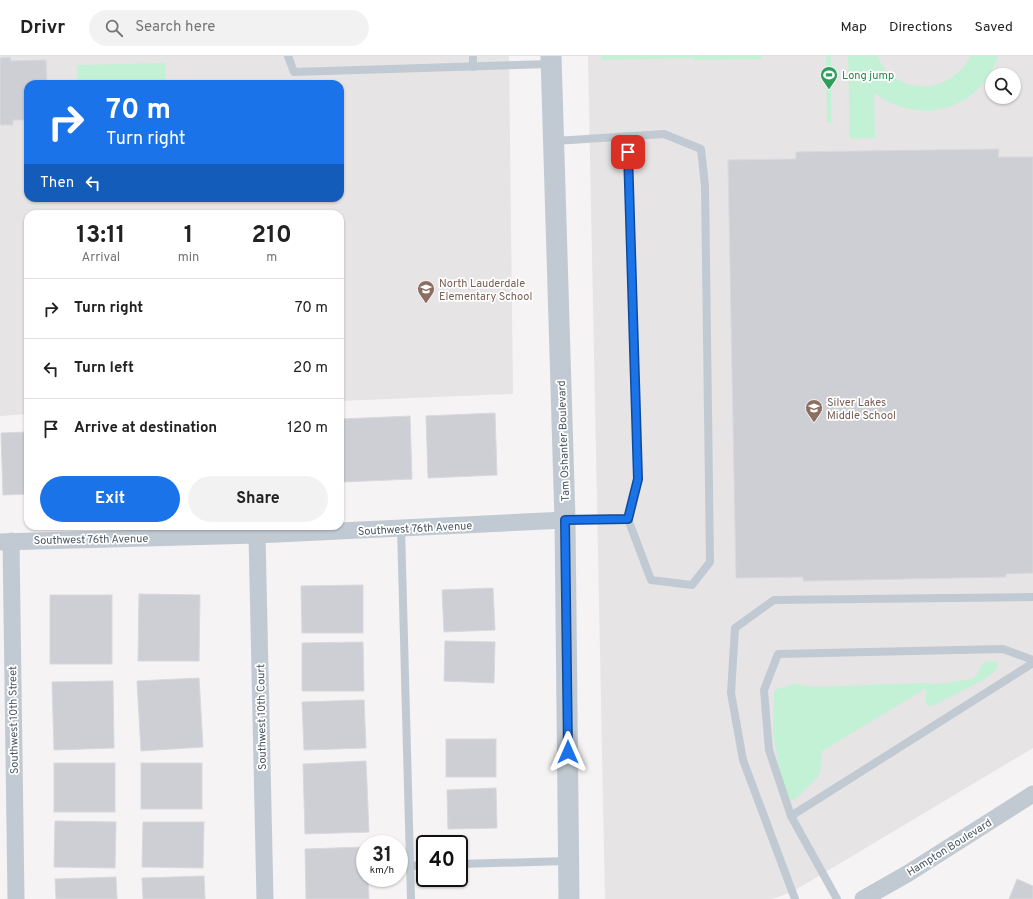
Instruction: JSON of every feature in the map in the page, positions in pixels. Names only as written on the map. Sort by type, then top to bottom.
[{"type":"street","name":"Tam Oshanter Boulevard","points":[[551,60],[565,520],[568,899]]},
{"type":"street","name":"Southwest 76th Avenue","points":[[5,542],[257,536],[565,520]]},
{"type":"street","name":"Southwest 10th Court","points":[[257,536],[265,899]]},
{"type":"street","name":"Southwest 10th Street","points":[[5,542],[16,899]]},
{"type":"street","name":"Hampton Boulevard","points":[[864,899],[907,874],[1033,794]]},
{"type":"lane","points":[[288,56],[294,72],[473,67],[551,60]]},
{"type":"lane","points":[[473,56],[473,67]]},
{"type":"lane","points":[[554,141],[664,134],[701,149],[706,186],[710,562],[692,585],[651,580],[628,519],[638,479],[628,137]]},
{"type":"lane","points":[[565,520],[628,519]]},
{"type":"lane","points":[[401,528],[410,899]]},
{"type":"lane","points":[[795,899],[743,760],[731,693],[735,628],[774,600],[1033,597]]},
{"type":"lane","points":[[836,899],[792,816],[769,750],[764,690],[778,654],[1003,649],[1033,661]]},
{"type":"lane","points":[[792,816],[1033,661]]},
{"type":"lane","points":[[468,864],[568,861]]},
{"type":"lane","points":[[410,866],[416,866]]},
{"type":"shaded area","name":"North Lauderdale Elementary School","points":[[0,56],[509,56],[513,394],[344,401],[344,210],[24,210],[24,414],[0,416]]},
{"type":"shaded area","name":"Silver Lakes Middle School","points":[[588,56],[1033,56],[1033,748],[792,892],[772,899],[605,899]]},
{"type":"green space","points":[[601,56],[762,56],[762,59],[694,60],[694,58],[601,60]]},
{"type":"green space","name":"Long jump","points":[[826,56],[831,56],[831,123],[827,123]]},
{"type":"green space","points":[[848,56],[877,56],[886,70],[897,79],[910,85],[924,86],[937,84],[950,78],[962,69],[971,56],[998,56],[993,68],[985,68],[985,81],[981,86],[969,97],[955,105],[940,109],[924,110],[907,108],[890,103],[874,93],[875,138],[850,139]]},
{"type":"green space","points":[[165,63],[166,80],[77,80],[77,65]]},
{"type":"green space","points":[[997,661],[997,669],[985,679],[934,705],[928,706],[926,704],[925,689],[822,751],[820,773],[818,777],[795,799],[790,800],[787,796],[779,767],[773,733],[774,692],[777,689],[795,684],[813,687],[922,683],[936,684],[973,679],[983,663]]},
{"type":"building","points":[[10,57],[11,61],[46,60],[47,80],[24,80],[24,120],[13,120],[13,125],[0,125],[0,58]]},
{"type":"building","name":"Silver Lakes Middle School","points":[[999,149],[998,157],[1033,157],[1033,573],[1006,574],[1006,577],[803,581],[803,577],[736,578],[728,160],[796,159],[796,152]]},
{"type":"building","points":[[495,413],[497,475],[428,478],[426,416]]},
{"type":"building","points":[[410,416],[412,479],[344,482],[344,419]]},
{"type":"building","points":[[24,432],[24,494],[3,495],[1,433]]},
{"type":"building","points":[[363,585],[363,633],[302,633],[301,586]]},
{"type":"building","points":[[493,588],[495,630],[444,632],[442,590]]},
{"type":"building","points":[[139,594],[200,595],[199,661],[138,661]]},
{"type":"building","points":[[50,595],[112,595],[112,664],[50,664]]},
{"type":"building","points":[[445,641],[495,642],[494,683],[444,681]]},
{"type":"building","points":[[363,642],[364,691],[302,691],[302,643]]},
{"type":"building","points":[[199,678],[203,747],[141,751],[137,681]]},
{"type":"building","points":[[113,681],[114,748],[54,750],[52,682]]},
{"type":"building","points":[[364,700],[366,748],[304,750],[302,702]]},
{"type":"building","points":[[446,739],[496,739],[496,777],[446,777]]},
{"type":"building","points":[[366,761],[369,832],[305,834],[303,764]]},
{"type":"building","points":[[54,763],[115,763],[115,812],[54,812]]},
{"type":"building","points":[[141,763],[202,763],[202,809],[141,809]]},
{"type":"building","points":[[496,788],[497,828],[448,829],[447,790]]},
{"type":"building","points":[[55,821],[116,822],[115,868],[54,867]]},
{"type":"building","points":[[143,822],[204,822],[203,868],[142,867]]},
{"type":"building","points":[[356,847],[356,887],[368,887],[369,899],[306,899],[305,849]]},
{"type":"building","points":[[204,876],[205,899],[143,899],[142,878]]},
{"type":"building","points":[[116,877],[117,899],[56,899],[55,879]]},
{"type":"building","points":[[1017,879],[1033,886],[1033,899],[1009,899]]},
{"type":"place","name":"Long jump","points":[[829,90]]},
{"type":"place","name":"North Lauderdale Elementary School","points":[[426,304]]},
{"type":"place","name":"Silver Lakes Middle School","points":[[814,423]]},
{"type":"route","points":[[568,752],[565,520],[628,519],[638,479],[628,152]]}]
